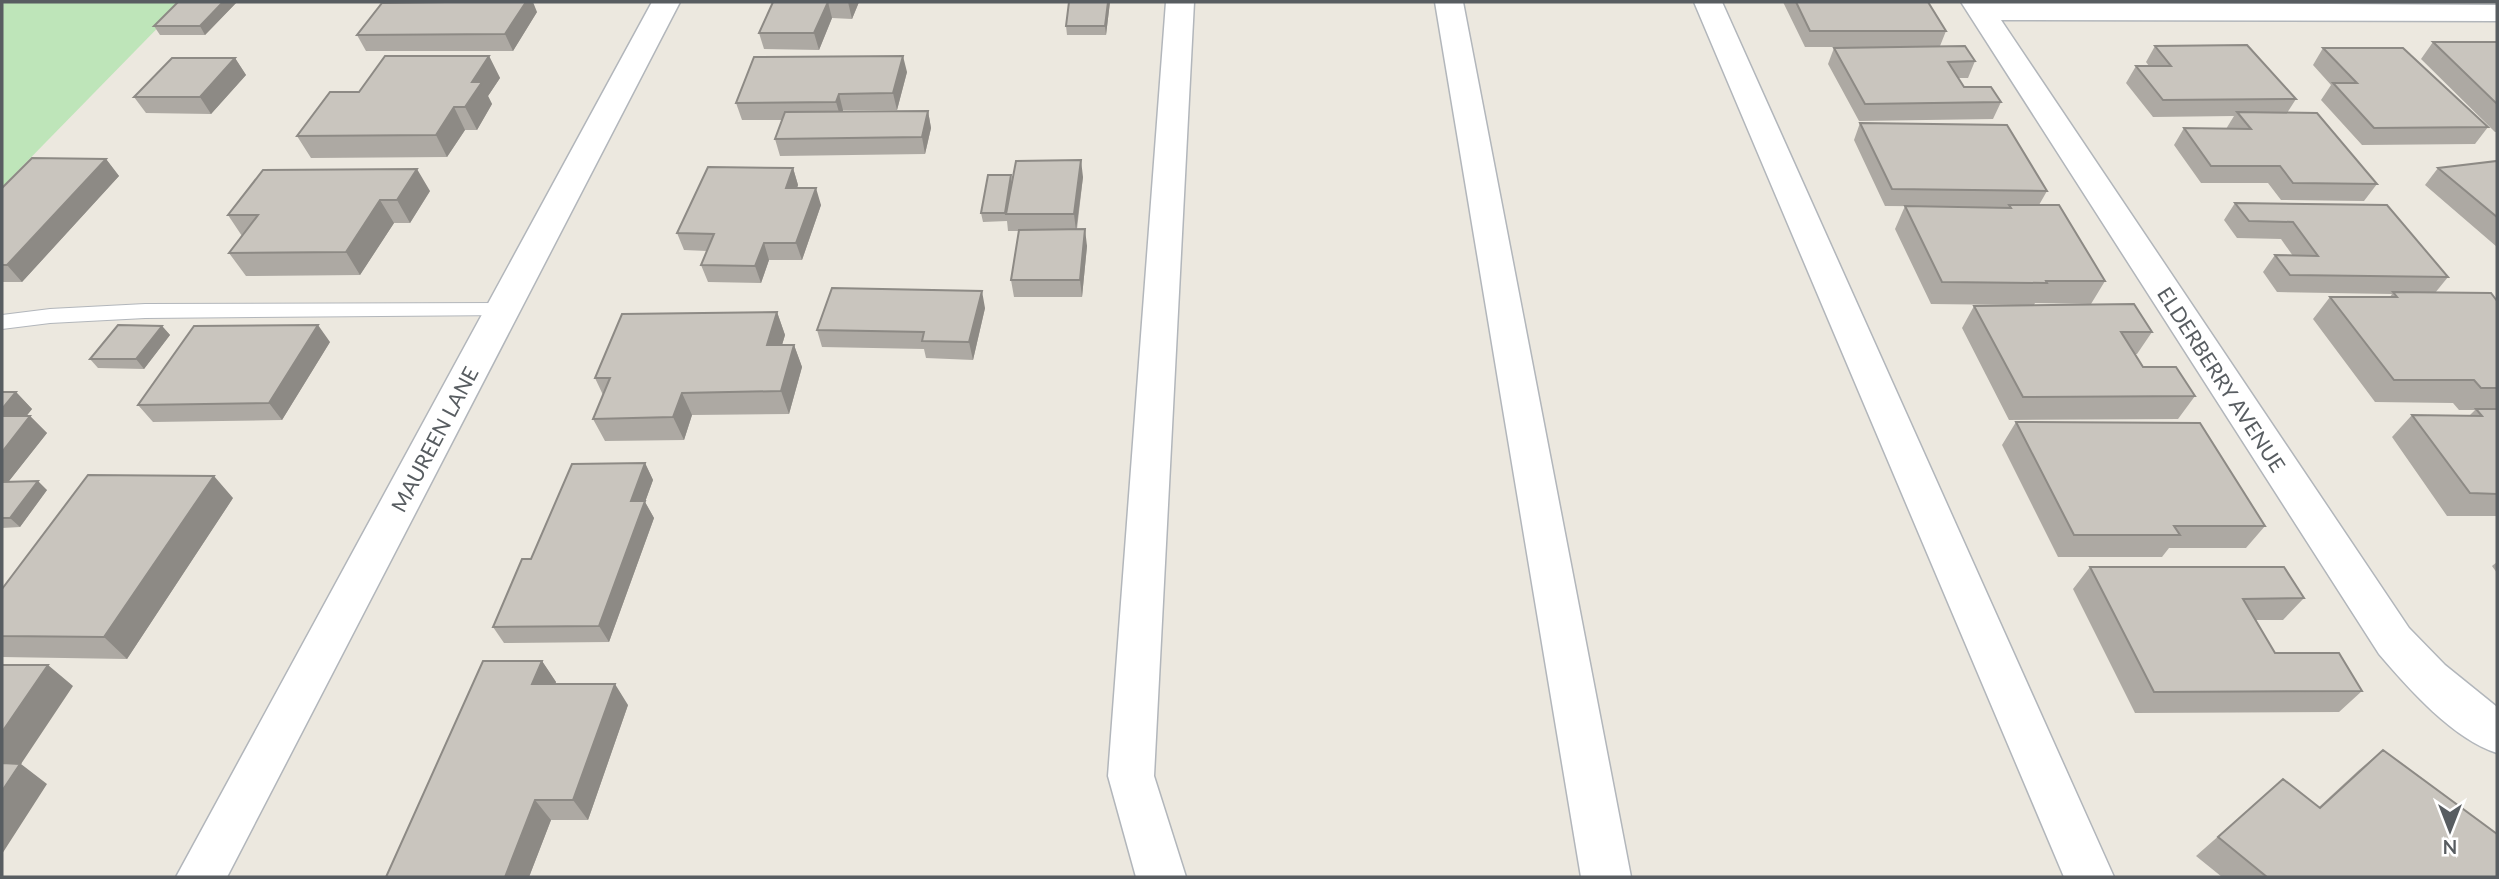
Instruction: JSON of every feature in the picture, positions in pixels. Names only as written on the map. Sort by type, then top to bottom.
[{"type":"street","name":"MAUREEN LANE","points":[[201,877],[666,2]]},
{"type":"street","points":[[1161,877],[1130,776],[1180,2]]},
{"type":"street","points":[[1449,2],[1606,877]]},
{"type":"street","points":[[1707,2],[2089,877]]},
{"type":"street","points":[[1979,7],[2497,13]]},
{"type":"street","name":"ELDERBERRY AVENUE","points":[[1979,7],[2394,641],[2418,669],[2472,716],[2497,733]]},
{"type":"lane","points":[[2,322],[50,316],[145,312],[502,310]]},
{"type":"green space","points":[[2,2],[183,2],[2,187]]},
{"type":"building","points":[[178,2],[223,2],[200,26],[154,26]]},
{"type":"building","points":[[526,2],[505,34],[357,35],[382,3]]},
{"type":"building","points":[[773,2],[828,2],[814,33],[759,33]]},
{"type":"building","points":[[1069,2],[1108,2],[1105,26],[1066,26]]},
{"type":"building","points":[[1796,2],[1928,2],[1946,31],[1810,31]]},
{"type":"building","points":[[2433,42],[2497,42],[2497,104]]},
{"type":"building","points":[[2247,45],[2296,99],[2163,100],[2136,66],[2171,66],[2155,46]]},
{"type":"building","points":[[1965,46],[1975,61],[1948,62],[1964,87],[1991,87],[2001,102],[1865,104],[1834,48]]},
{"type":"building","points":[[2323,48],[2403,48],[2488,127],[2374,128],[2333,83],[2357,83]]},
{"type":"building","points":[[385,56],[489,56],[472,82],[482,82],[465,107],[454,107],[436,135],[297,136],[330,92],[359,92]]},
{"type":"building","points":[[903,56],[893,93],[839,94],[836,102],[736,103],[754,57]]},
{"type":"building","points":[[172,58],[235,58],[200,97],[134,97]]},
{"type":"building","points":[[928,111],[922,137],[775,139],[785,112]]},
{"type":"building","points":[[2237,112],[2317,113],[2377,184],[2293,183],[2280,166],[2211,166],[2184,128],[2251,129]]},
{"type":"building","points":[[1860,123],[2007,125],[2047,191],[1892,189]]},
{"type":"building","points":[[32,158],[106,159],[7,265],[2,265],[2,188]]},
{"type":"building","points":[[1081,160],[1074,214],[1006,214],[1016,161]]},
{"type":"building","points":[[2497,161],[2497,217],[2438,168]]},
{"type":"building","points":[[708,167],[793,168],[786,188],[816,188],[796,243],[764,243],[755,266],[701,265],[714,234],[677,233]]},
{"type":"building","points":[[417,169],[397,200],[380,200],[346,252],[229,253],[258,215],[228,215],[263,170]]},
{"type":"building","points":[[988,175],[1011,175],[1005,213],[981,213]]},
{"type":"building","points":[[2235,203],[2387,205],[2448,277],[2290,275],[2275,255],[2318,256],[2293,222],[2249,221]]},
{"type":"building","points":[[2009,205],[2059,205],[2105,281],[1942,282],[1905,206],[2011,208]]},
{"type":"building","points":[[1085,229],[1080,280],[1011,280],[1019,230]]},
{"type":"building","points":[[832,288],[982,291],[969,342],[922,341],[924,332],[817,330]]},
{"type":"building","points":[[2393,292],[2491,293],[2497,301],[2497,388],[2481,388],[2474,380],[2394,380],[2330,297],[2397,297]]},
{"type":"building","points":[[2134,304],[2152,332],[2121,332],[2143,367],[2176,367],[2195,396],[2023,397],[1974,306]]},
{"type":"building","points":[[777,312],[767,345],[794,345],[781,391],[682,393],[673,417],[593,419],[610,378],[595,378],[622,314]]},
{"type":"building","points":[[118,325],[162,326],[136,359],[90,359]]},
{"type":"building","points":[[318,325],[269,403],[138,405],[194,326]]},
{"type":"building","points":[[2,392],[16,392],[2,409]]},
{"type":"building","points":[[2476,409],[2497,409],[2497,494],[2470,493],[2412,415],[2482,416]]},
{"type":"building","points":[[2,416],[30,416],[2,452]]},
{"type":"building","points":[[2016,422],[2200,423],[2265,526],[2174,526],[2180,535],[2074,535]]},
{"type":"building","points":[[645,463],[631,501],[645,501],[599,626],[493,627],[522,559],[531,559],[572,464]]},
{"type":"building","points":[[88,475],[214,476],[104,637],[2,636],[2,589]]},
{"type":"building","points":[[38,481],[10,518],[2,518],[2,482]]},
{"type":"building","points":[[2090,567],[2284,567],[2304,598],[2243,599],[2275,653],[2339,653],[2362,691],[2154,692]]},
{"type":"building","points":[[483,661],[542,661],[532,684],[615,684],[573,800],[535,800],[505,877],[386,877]]},
{"type":"building","points":[[2,665],[48,665],[2,732]]},
{"type":"building","points":[[2383,750],[2497,834],[2497,877],[2267,877],[2218,837],[2283,779],[2320,808]]},
{"type":"building","points":[[2,763],[20,764],[2,791]]}]
